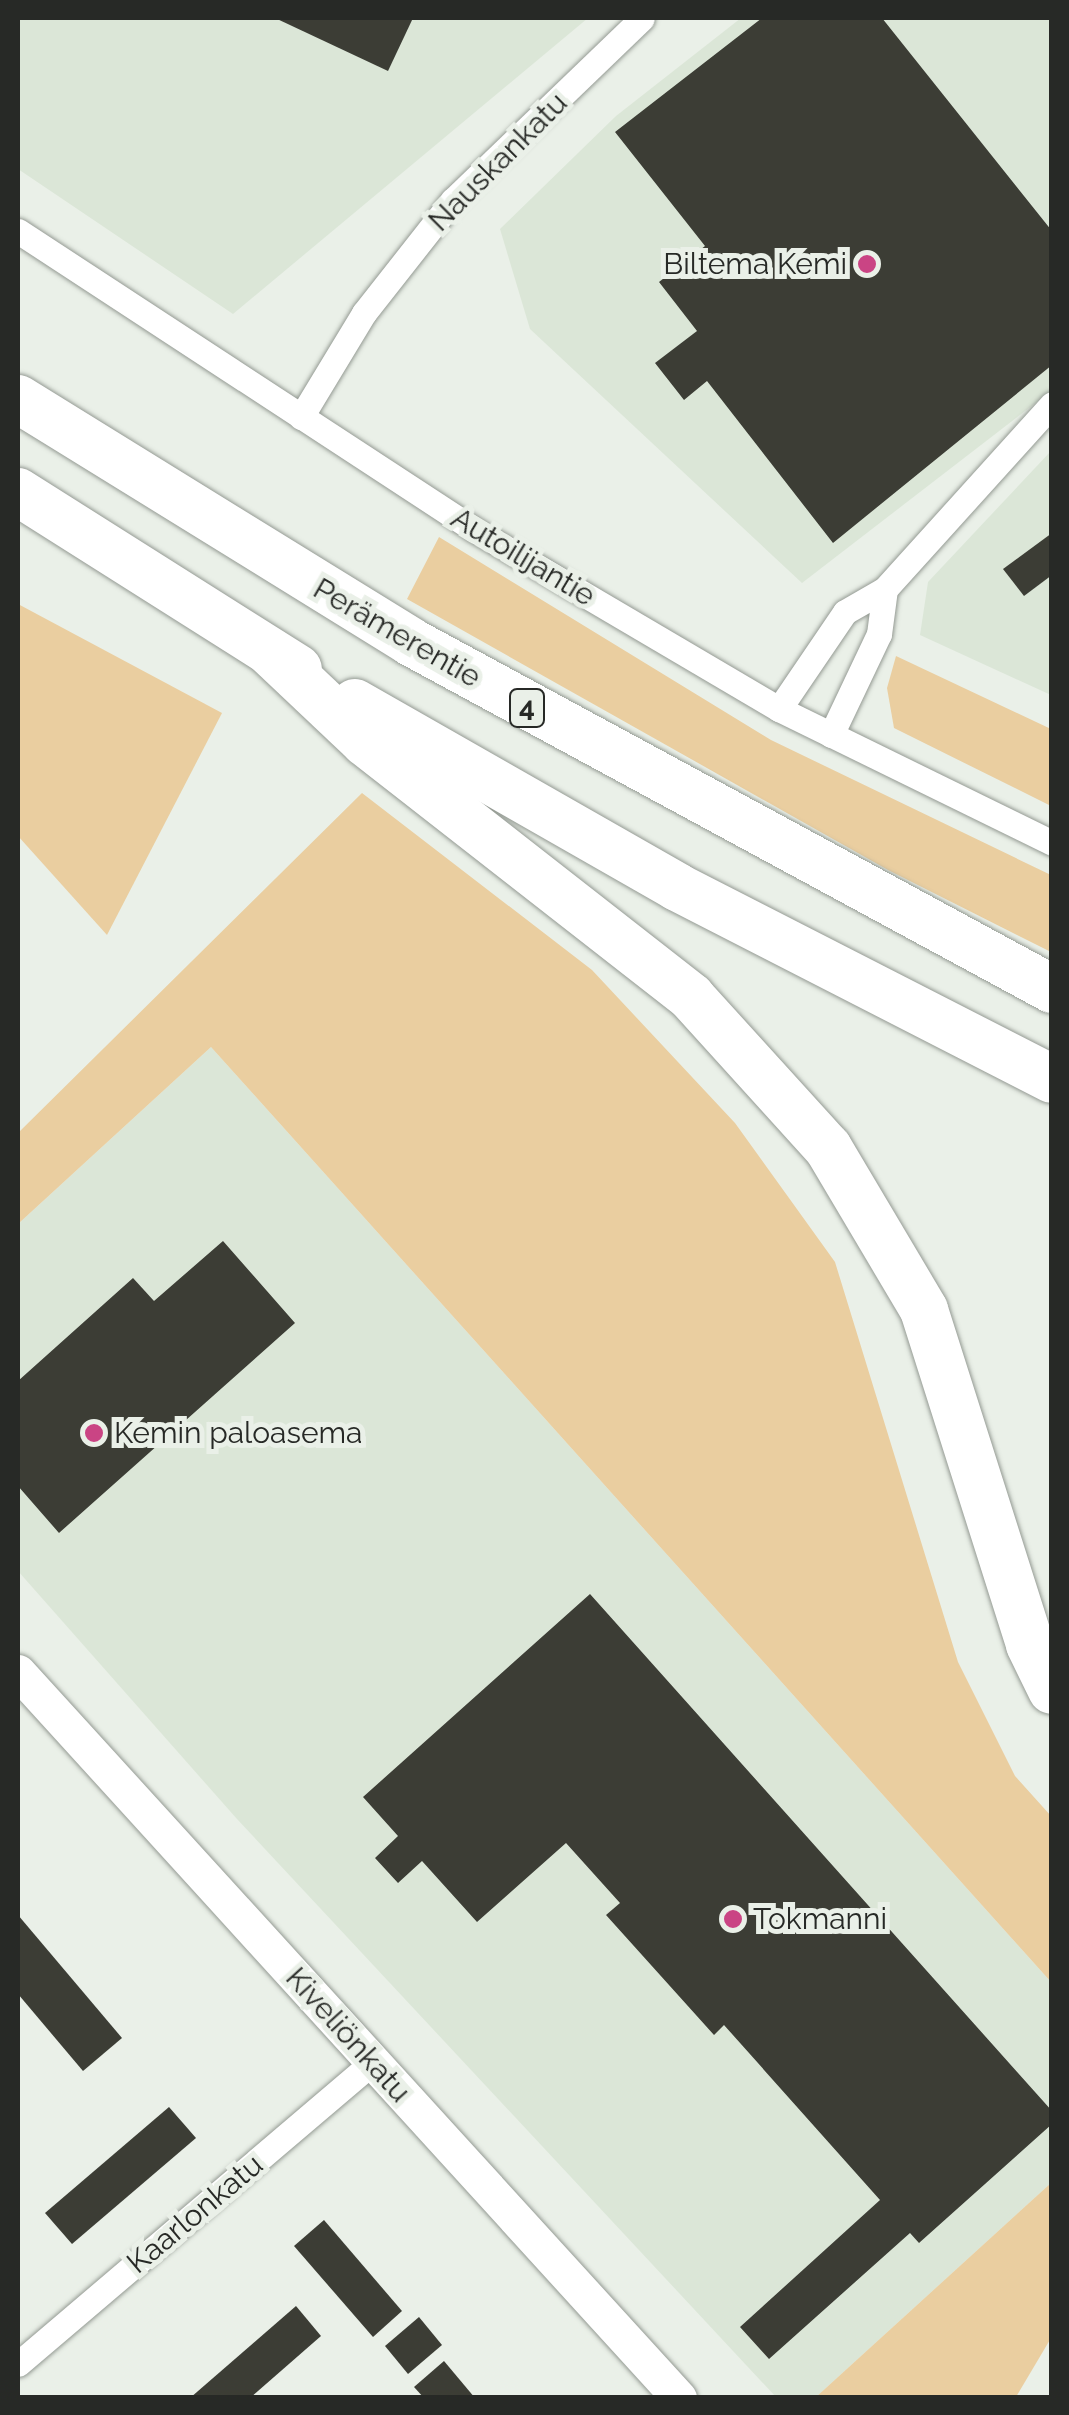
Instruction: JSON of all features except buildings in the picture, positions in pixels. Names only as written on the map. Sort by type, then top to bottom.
[{"type":"highway","name":"Perämerentie","points":[[18,399],[411,642],[1052,990]]},
{"type":"highway","points":[[18,492],[272,653],[677,886],[1052,1079]]},
{"type":"highway","points":[[272,653],[365,742],[691,997],[828,1148],[924,1310],[1030,1645],[1052,1690]]},
{"type":"main road","name":"Kiveliönkatu","points":[[18,1672],[678,2398]]},
{"type":"street","name":"Nauskankatu","points":[[300,418],[364,313],[452,200],[642,18]]},
{"type":"street","name":"Autoilijantie","points":[[18,231],[475,530],[778,709],[1052,843]]},
{"type":"street","points":[[778,709],[844,612],[885,589],[1052,404]]},
{"type":"street","points":[[831,735],[879,634],[885,589]]},
{"type":"street","name":"Kaarlonkatu","points":[[18,2364],[372,2063]]},
{"type":"shaded area","points":[[18,18],[588,18],[233,314],[18,169]]},
{"type":"shaded area","name":"Biltema Kemi","points":[[741,18],[1051,18],[1051,391],[802,583],[530,329],[500,229],[616,116]]},
{"type":"shaded area","points":[[1051,451],[1051,695],[920,635],[928,582]]},
{"type":"shaded area","points":[[439,537],[771,740],[1051,875],[1051,952],[888,870],[407,599]]},
{"type":"shaded area","points":[[18,604],[222,713],[107,935],[18,836]]},
{"type":"shaded area","points":[[896,656],[1051,729],[1051,806],[894,728],[887,688]]},
{"type":"shaded area","points":[[362,793],[592,970],[735,1123],[835,1262],[958,1662],[1015,1776],[1051,1816],[1051,1982],[211,1047],[18,1224],[18,1133]]},
{"type":"shaded area","points":[[211,1047],[1051,1982],[1051,2183],[816,2397],[776,2397],[237,1819],[18,1571],[18,1224]]},
{"type":"shaded area","points":[[1051,2183],[1051,2338],[1016,2397],[816,2397]]},
{"type":"place","name":"Biltema Kemi","points":[[867,264]]},
{"type":"place","name":"Kemin paloasema","points":[[94,1433]]},
{"type":"place","name":"Tokmanni","points":[[733,1919]]}]
